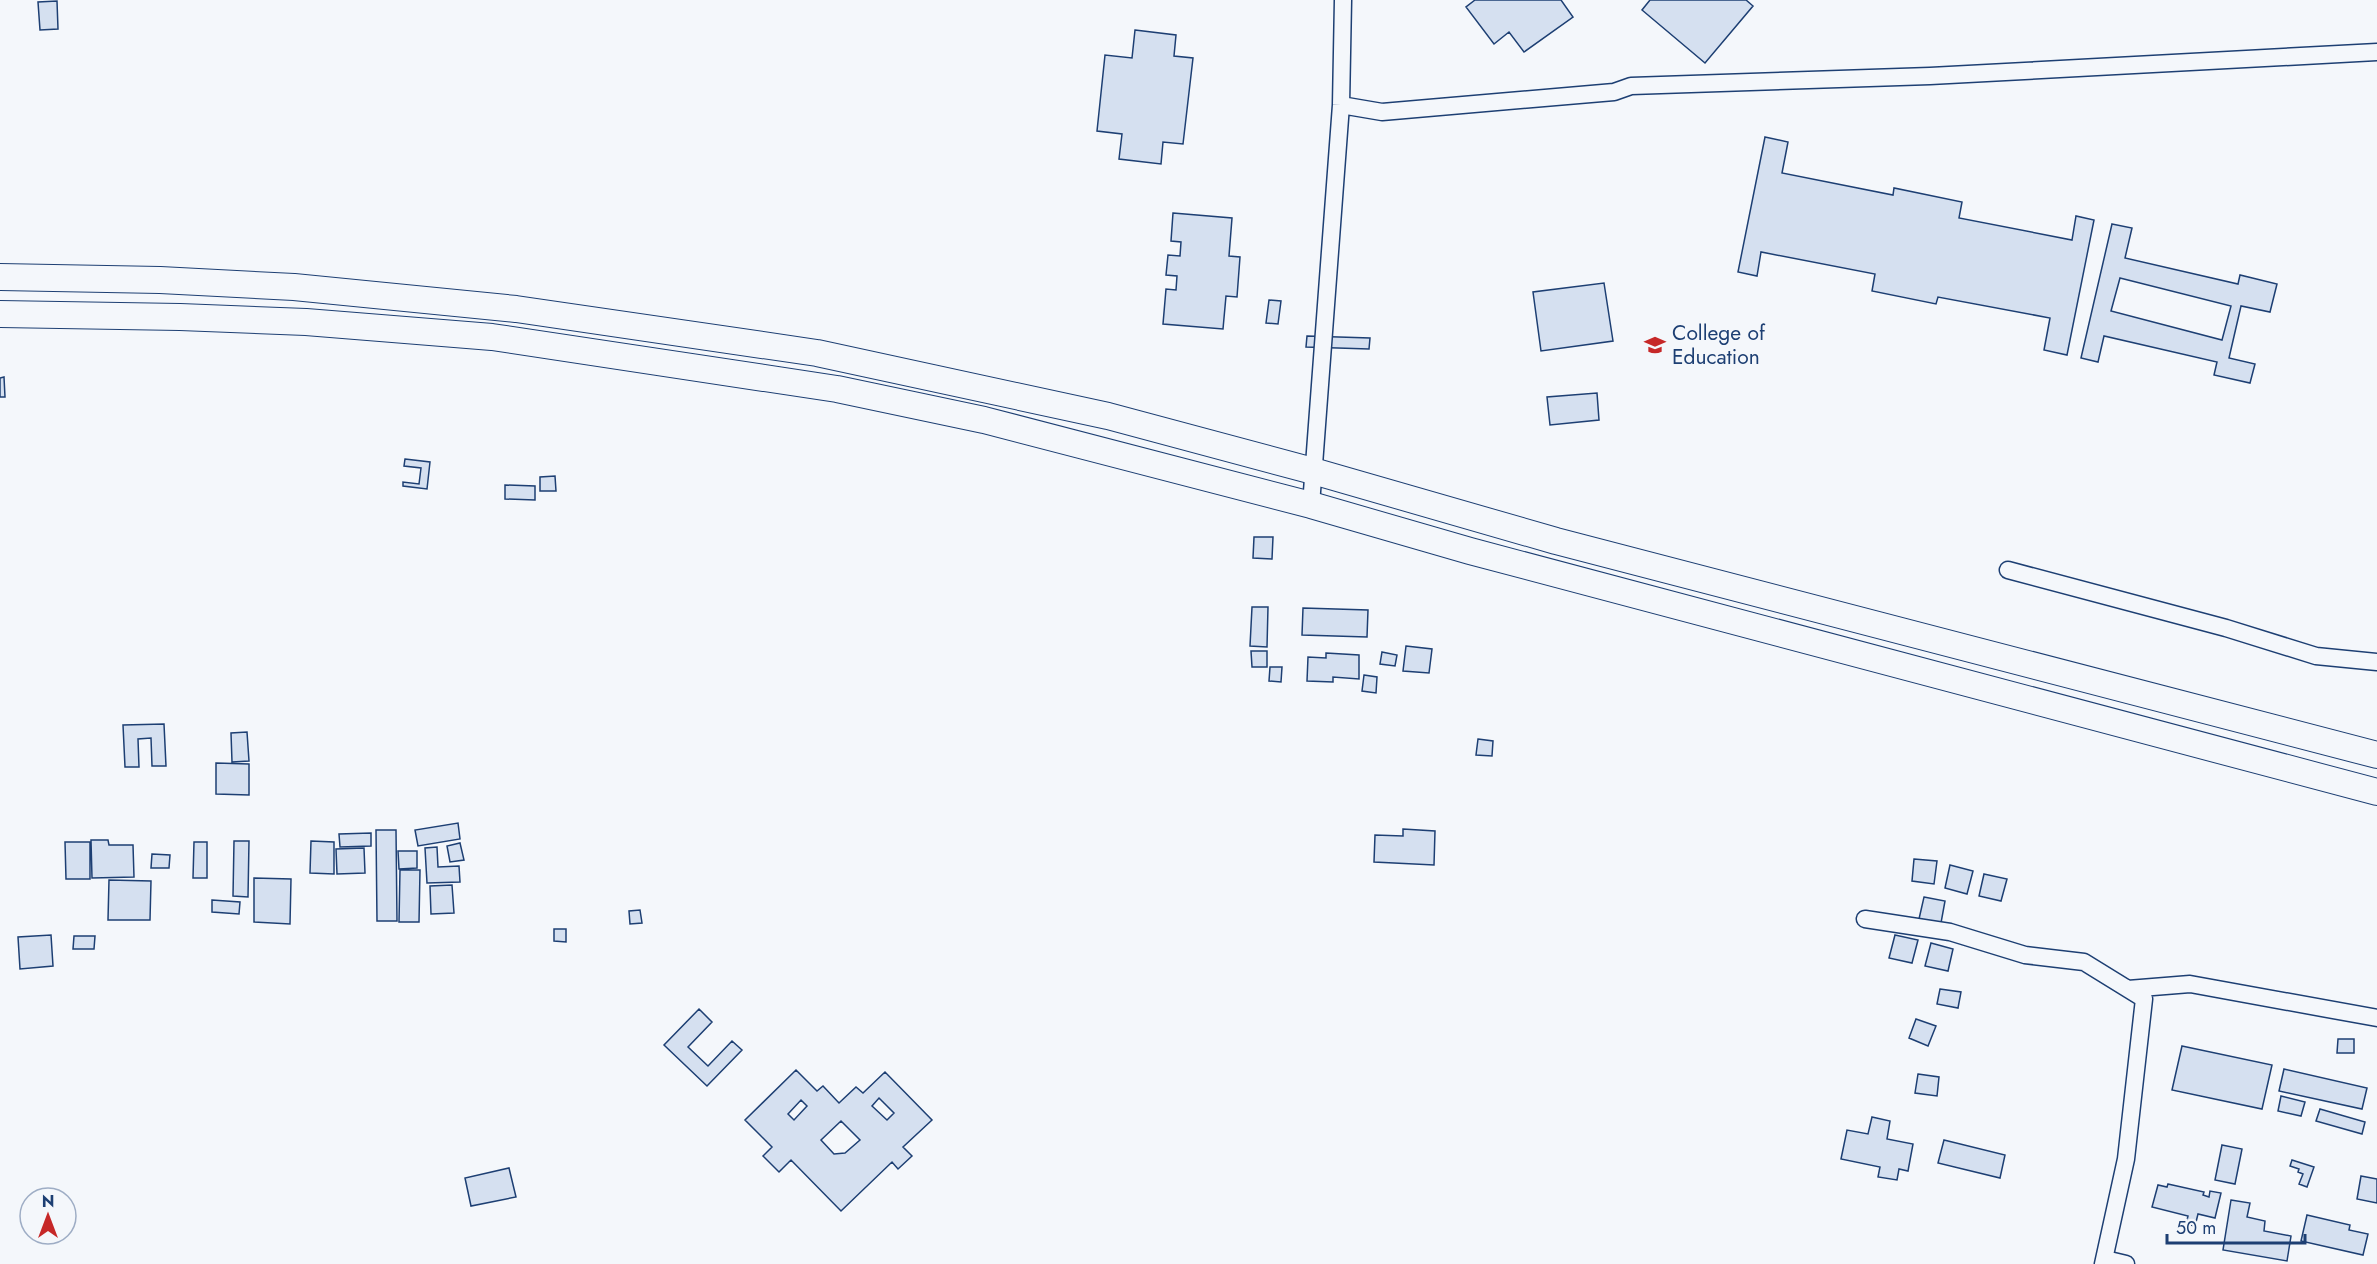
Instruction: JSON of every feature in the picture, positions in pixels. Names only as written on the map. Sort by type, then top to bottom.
[{"type":"main road","points":[[0,277],[160,280],[294,287],[516,309],[817,353],[1108,416],[1313,471],[1567,544],[2377,755]]},
{"type":"main road","points":[[0,314],[306,322],[492,337],[837,389],[984,420],[1311,505],[1482,554],[2377,792]]},
{"type":"street","points":[[1311,505],[1341,105],[1343,0]]},
{"type":"street","points":[[1341,105],[1382,112],[1614,92],[1630,86],[1930,76],[2377,52]]},
{"type":"street","points":[[2008,570],[2226,627],[2316,656],[2377,662]]},
{"type":"street","points":[[1865,919],[1950,932],[2025,955],[2084,962],[2144,999],[2126,1159],[2104,1262],[2126,1264]]},
{"type":"street","points":[[2128,989],[2190,984],[2377,1018]]},
{"type":"building","points":[[1475,0],[1561,0],[1573,17],[1524,52],[1509,32],[1494,44],[1466,7]]},
{"type":"building","points":[[1650,0],[1746,0],[1753,6],[1705,63],[1642,10]]},
{"type":"building","points":[[57,1],[58,29],[40,30],[38,2]]},
{"type":"building","points":[[1135,30],[1176,35],[1174,56],[1193,58],[1183,144],[1163,142],[1161,164],[1119,159],[1122,134],[1097,131],[1105,55],[1132,58]]},
{"type":"building","points":[[1765,137],[1788,142],[1782,173],[1893,195],[1894,188],[1962,202],[1959,218],[2072,240],[2076,216],[2094,220],[2067,355],[2044,350],[2050,318],[1938,297],[1936,304],[1872,291],[1875,274],[1761,252],[1757,276],[1738,272]]},
{"type":"building","points":[[1173,213],[1232,218],[1229,256],[1240,257],[1237,297],[1226,296],[1223,329],[1163,324],[1166,289],[1176,290],[1177,276],[1166,275],[1168,255],[1180,256],[1181,242],[1171,241]]},
{"type":"building","points":[[2112,224],[2132,228],[2125,258],[2238,284],[2240,275],[2277,284],[2270,312],[2241,306],[2229,358],[2255,364],[2250,383],[2214,375],[2217,362],[2104,336],[2098,362],[2081,358]],"holes":[[[2120,278],[2231,306],[2222,340],[2111,311]]]},
{"type":"building","points":[[1604,283],[1613,341],[1541,351],[1533,292]]},
{"type":"building","points":[[1269,300],[1281,301],[1278,324],[1266,323]]},
{"type":"building","points":[[1307,336],[1370,338],[1369,349],[1306,347]]},
{"type":"building","points":[[4,377],[5,397],[0,397],[0,378]]},
{"type":"building","points":[[1597,393],[1599,420],[1550,425],[1547,397]]},
{"type":"building","points":[[405,459],[430,462],[427,489],[403,486],[403,482],[419,484],[421,468],[404,466]]},
{"type":"building","points":[[555,476],[556,491],[540,491],[540,477]]},
{"type":"building","points":[[505,485],[535,486],[535,500],[505,499]]},
{"type":"building","points":[[1254,537],[1273,537],[1272,559],[1253,558]]},
{"type":"building","points":[[1252,607],[1268,607],[1267,647],[1250,646]]},
{"type":"building","points":[[1303,608],[1368,610],[1367,637],[1302,635]]},
{"type":"building","points":[[1406,646],[1432,649],[1429,673],[1403,671]]},
{"type":"building","points":[[1251,651],[1267,651],[1267,667],[1252,667]]},
{"type":"building","points":[[1382,652],[1397,655],[1395,666],[1380,664]]},
{"type":"building","points":[[1326,653],[1359,655],[1359,679],[1333,677],[1333,682],[1307,681],[1308,657],[1326,658]]},
{"type":"building","points":[[1270,667],[1282,667],[1281,682],[1269,681]]},
{"type":"building","points":[[1364,675],[1377,677],[1376,693],[1362,691]]},
{"type":"building","points":[[164,724],[166,766],[152,766],[151,738],[138,739],[139,767],[125,767],[123,725]]},
{"type":"building","points":[[247,732],[249,761],[232,762],[231,733]]},
{"type":"building","points":[[1478,739],[1493,741],[1492,756],[1476,755]]},
{"type":"building","points":[[216,763],[249,764],[249,795],[216,794]]},
{"type":"building","points":[[458,823],[460,839],[418,846],[415,830]]},
{"type":"building","points":[[1403,829],[1435,831],[1434,865],[1374,862],[1375,835],[1403,836]]},
{"type":"building","points":[[376,830],[396,830],[397,921],[377,921]]},
{"type":"building","points":[[371,833],[371,846],[340,847],[339,834]]},
{"type":"building","points":[[91,840],[108,840],[109,845],[133,845],[134,877],[92,878]]},
{"type":"building","points":[[234,841],[249,841],[248,897],[233,896]]},
{"type":"building","points":[[311,841],[334,842],[334,874],[310,873]]},
{"type":"building","points":[[65,842],[90,842],[90,879],[66,879]]},
{"type":"building","points":[[194,842],[207,842],[207,878],[193,878]]},
{"type":"building","points":[[460,843],[464,860],[450,862],[447,846]]},
{"type":"building","points":[[437,847],[438,867],[459,866],[460,882],[427,883],[425,848]]},
{"type":"building","points":[[364,848],[365,873],[337,874],[336,849]]},
{"type":"building","points":[[398,851],[417,851],[417,868],[399,869]]},
{"type":"building","points":[[152,854],[170,855],[169,868],[151,868]]},
{"type":"building","points":[[1914,859],[1937,861],[1934,884],[1912,881]]},
{"type":"building","points":[[1950,865],[1973,871],[1967,894],[1945,888]]},
{"type":"building","points":[[400,870],[420,870],[419,922],[399,922]]},
{"type":"building","points":[[1984,874],[2007,879],[2001,901],[1979,896]]},
{"type":"building","points":[[254,878],[291,879],[290,924],[254,922]]},
{"type":"building","points":[[109,880],[151,881],[150,920],[108,920]]},
{"type":"building","points":[[452,885],[454,913],[431,914],[430,886]]},
{"type":"building","points":[[1924,897],[1945,901],[1941,923],[1919,919]]},
{"type":"building","points":[[212,900],[240,902],[239,914],[212,912]]},
{"type":"building","points":[[640,910],[642,923],[630,924],[629,911]]},
{"type":"building","points":[[554,929],[566,929],[566,942],[554,941]]},
{"type":"building","points":[[51,935],[53,966],[20,969],[18,937]]},
{"type":"building","points":[[1895,935],[1918,940],[1912,963],[1889,958]]},
{"type":"building","points":[[74,936],[95,936],[94,949],[73,949]]},
{"type":"building","points":[[1931,943],[1953,949],[1948,971],[1925,966]]},
{"type":"building","points":[[1940,989],[1961,992],[1958,1008],[1937,1004]]},
{"type":"building","points":[[699,1009],[712,1022],[688,1047],[708,1066],[732,1041],[742,1050],[707,1086],[664,1045]]},
{"type":"building","points":[[1916,1019],[1936,1026],[1928,1046],[1909,1038]]},
{"type":"building","points":[[2338,1039],[2354,1039],[2354,1053],[2337,1053]]},
{"type":"building","points":[[2182,1046],[2272,1065],[2262,1109],[2172,1090]]},
{"type":"building","points":[[2284,1069],[2367,1088],[2362,1109],[2279,1091]]},
{"type":"building","points":[[796,1070],[817,1091],[823,1086],[839,1103],[856,1087],[863,1093],[885,1072],[932,1120],[903,1147],[912,1156],[898,1169],[892,1162],[841,1211],[791,1160],[779,1172],[763,1156],[772,1147],[745,1120]],"holes":[[[879,1098],[894,1113],[887,1120],[872,1106]],[[801,1100],[807,1106],[794,1120],[788,1114]],[[841,1121],[860,1140],[845,1153],[834,1154],[821,1140]]]},
{"type":"building","points":[[1918,1074],[1939,1077],[1937,1096],[1915,1093]]},
{"type":"building","points":[[2281,1096],[2305,1102],[2301,1116],[2278,1111]]},
{"type":"building","points":[[2320,1109],[2365,1122],[2362,1134],[2316,1121]]},
{"type":"building","points":[[1872,1117],[1890,1121],[1887,1139],[1913,1144],[1908,1171],[1899,1169],[1897,1180],[1878,1177],[1880,1167],[1841,1159],[1847,1130],[1868,1134]]},
{"type":"building","points":[[1944,1140],[2005,1155],[2000,1178],[1938,1163]]},
{"type":"building","points":[[2222,1145],[2242,1149],[2235,1184],[2215,1180]]},
{"type":"building","points":[[2292,1160],[2314,1167],[2307,1187],[2299,1184],[2303,1174],[2298,1172],[2299,1169],[2290,1166]]},
{"type":"building","points":[[509,1168],[516,1197],[471,1206],[465,1178]]},
{"type":"building","points":[[2361,1176],[2377,1179],[2377,1203],[2357,1199]]},
{"type":"building","points":[[2168,1184],[2204,1192],[2203,1195],[2209,1197],[2210,1191],[2221,1193],[2215,1218],[2198,1214],[2195,1226],[2186,1224],[2188,1216],[2152,1207],[2158,1185],[2167,1187]]},
{"type":"building","points":[[2231,1200],[2250,1203],[2247,1217],[2265,1221],[2264,1231],[2291,1236],[2287,1261],[2223,1250]]},
{"type":"building","points":[[2307,1215],[2350,1225],[2349,1230],[2368,1234],[2363,1255],[2301,1241]]},
{"type":"place","name":"College of Education","points":[[1655,345]]}]
